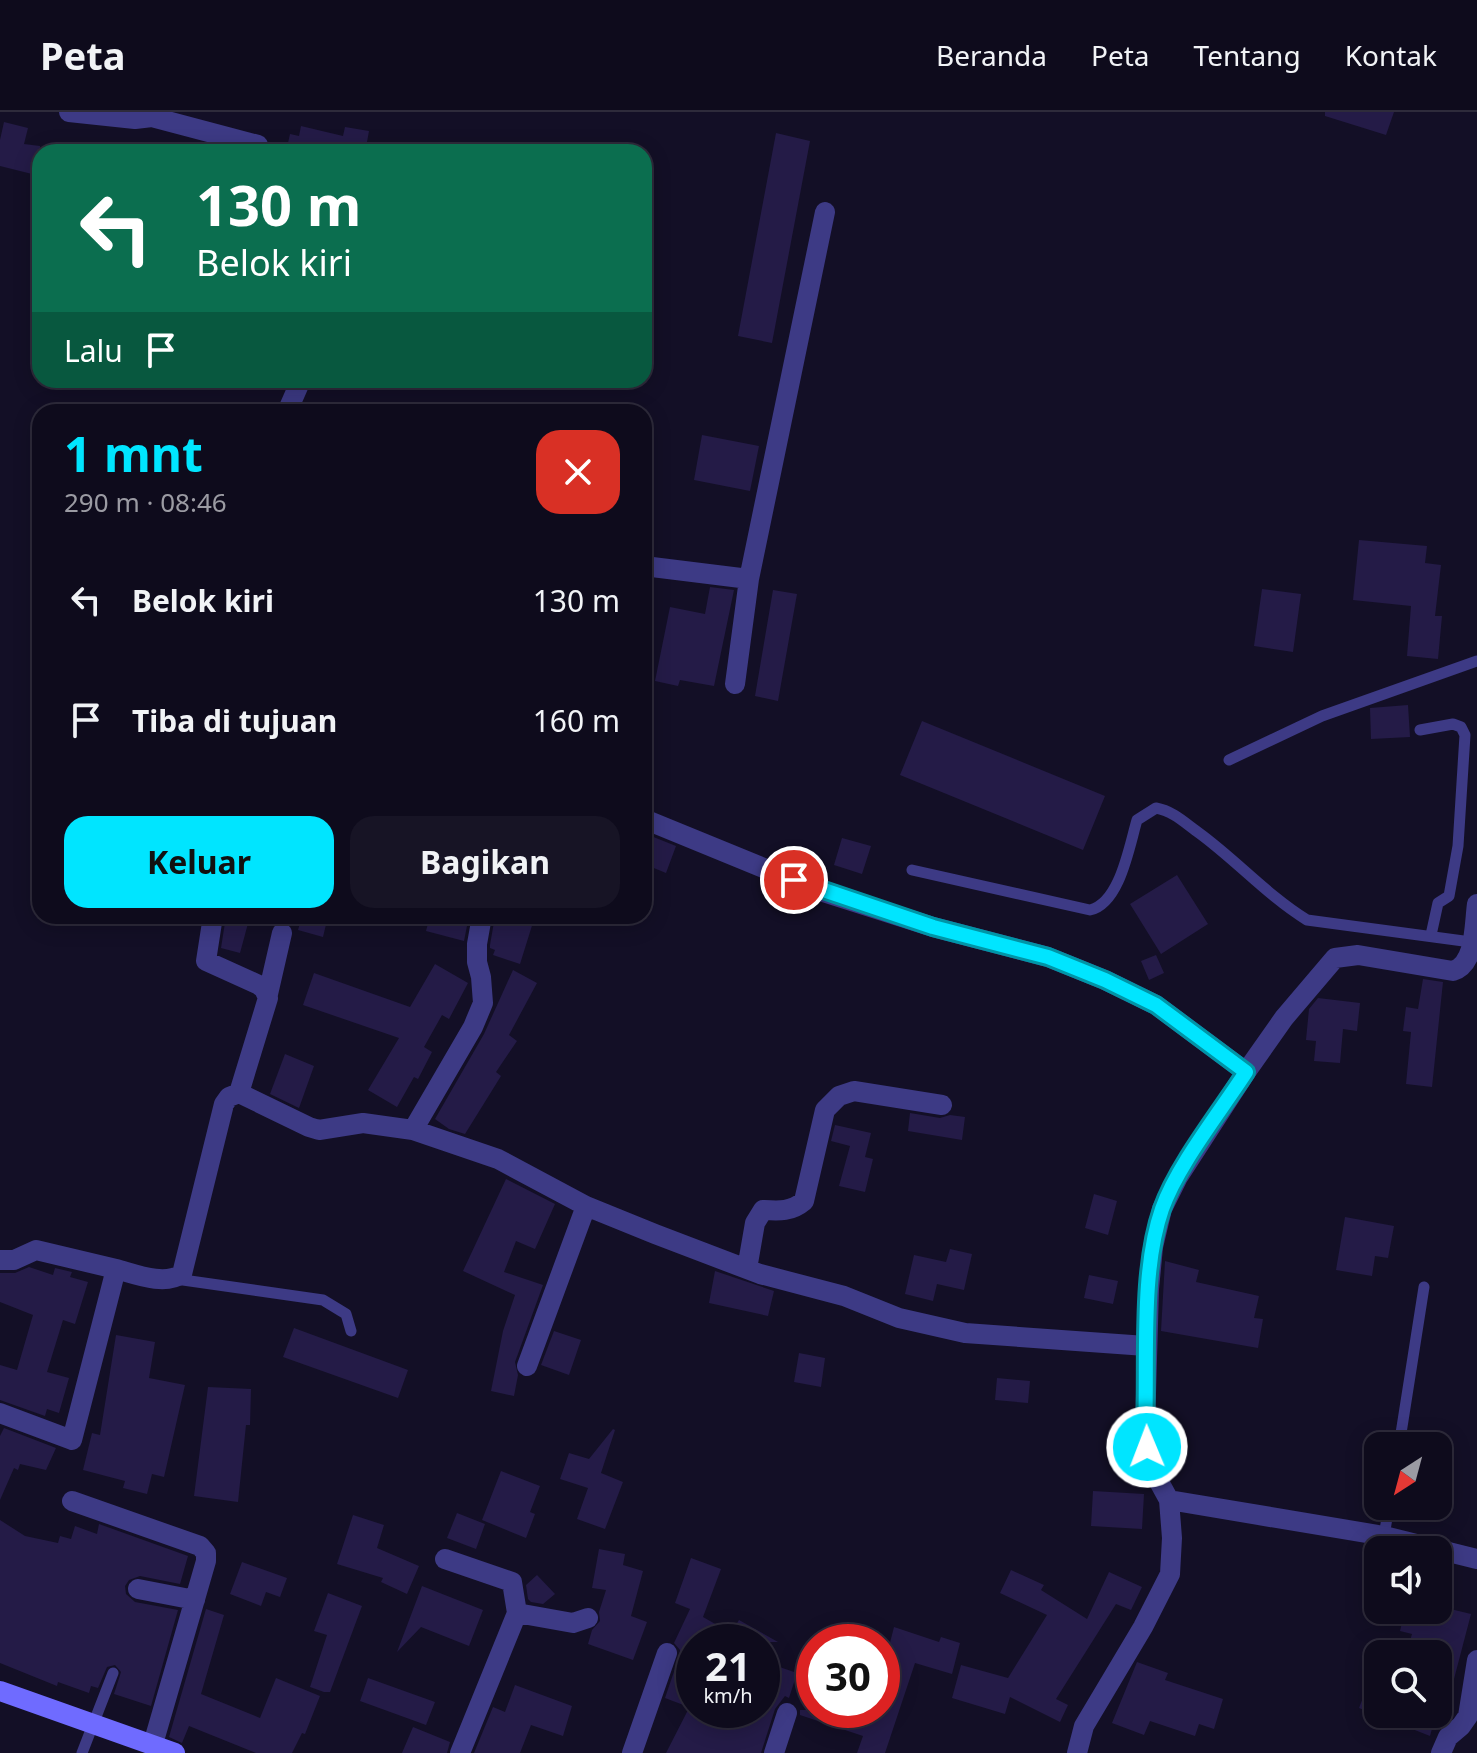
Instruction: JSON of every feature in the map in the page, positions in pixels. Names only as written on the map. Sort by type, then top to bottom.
[{"type":"street","points":[[69,112],[135,119],[152,114],[255,144]]},
{"type":"street","points":[[735,684],[749,579],[825,212]]},
{"type":"street","points":[[652,567],[749,579]]},
{"type":"street","points":[[652,822],[820,891],[933,927],[1048,957],[1105,980],[1156,1005],[1246,1072]]},
{"type":"street","points":[[1077,1753],[1084,1726],[1143,1627],[1170,1574],[1172,1538],[1169,1500],[1152,1469],[1147,1447],[1146,1346],[1153,1247],[1162,1209],[1178,1177],[1246,1072],[1284,1018],[1335,958],[1358,955],[1453,971],[1465,964],[1477,904]]},
{"type":"street","points":[[212,924],[206,961],[259,985],[268,994]]},
{"type":"street","points":[[413,1130],[473,1027],[483,1003],[477,962],[481,924]]},
{"type":"street","points":[[0,1260],[14,1260],[36,1250],[165,1280],[175,1279],[185,1269],[224,1104],[239,1093],[282,933]]},
{"type":"street","points":[[747,1269],[755,1223],[763,1210],[784,1211],[796,1208],[804,1201],[825,1110],[839,1096],[854,1091],[942,1105]]},
{"type":"street","points":[[239,1093],[319,1130],[363,1123],[413,1130],[498,1159],[586,1206],[747,1269],[844,1296],[899,1318],[965,1333],[1146,1346]]},
{"type":"street","points":[[527,1366],[586,1206]]},
{"type":"street","points":[[0,1413],[72,1440],[116,1269]]},
{"type":"street","points":[[1169,1500],[1384,1536]]},
{"type":"street","points":[[72,1501],[200,1546],[206,1553],[153,1744]]},
{"type":"street","points":[[1452,1553],[1477,1559]]},
{"type":"street","points":[[445,1559],[512,1582],[517,1613],[460,1753]]},
{"type":"street","points":[[138,1589],[195,1600]]},
{"type":"street","points":[[517,1613],[573,1623],[588,1618]]},
{"type":"street","points":[[632,1753],[667,1653]]},
{"type":"street","points":[[1441,1753],[1448,1737],[1468,1716],[1477,1660]]},
{"type":"street","points":[[0,1691],[175,1753]]},
{"type":"street","points":[[774,1753],[787,1713]]},
{"type":"lane","points":[[1229,760],[1322,716],[1477,661]]},
{"type":"lane","points":[[1420,730],[1458,725],[1465,735],[1458,846],[1449,896],[1438,903],[1431,935]]},
{"type":"lane","points":[[912,870],[1090,910],[1101,908],[1115,890],[1137,820],[1156,808],[1172,813],[1230,856],[1288,908],[1307,920],[1471,942]]},
{"type":"lane","points":[[175,1279],[323,1300],[346,1314],[351,1331]]},
{"type":"lane","points":[[1401,1432],[1424,1287]]},
{"type":"lane","points":[[1384,1536],[1387,1520]]},
{"type":"lane","points":[[82,1753],[113,1673]]},
{"type":"building","points":[[1325,112],[1394,112],[1386,135],[1325,116]]},
{"type":"building","points":[[4,122],[28,128],[24,144],[32,145],[32,174],[0,166]]},
{"type":"building","points":[[301,126],[343,136],[345,127],[369,131],[367,142],[378,144],[288,144],[290,134],[299,136]]},
{"type":"building","points":[[776,133],[810,141],[772,343],[738,336]]},
{"type":"building","points":[[702,435],[759,446],[750,491],[694,480]]},
{"type":"building","points":[[1359,540],[1427,546],[1425,563],[1441,565],[1435,616],[1442,616],[1438,659],[1407,656],[1411,606],[1353,600]]},
{"type":"building","points":[[710,587],[734,590],[714,686],[680,680],[678,686],[655,681],[670,607],[705,614]]},
{"type":"building","points":[[1262,589],[1301,594],[1293,652],[1254,646]]},
{"type":"building","points":[[773,590],[797,594],[778,701],[755,696]]},
{"type":"building","points":[[1408,705],[1410,737],[1371,739],[1370,708]]},
{"type":"building","points":[[922,721],[1105,796],[1083,850],[900,775]]},
{"type":"building","points":[[652,836],[676,846],[666,873],[652,867]]},
{"type":"building","points":[[842,838],[871,846],[862,874],[834,865]]},
{"type":"building","points":[[1177,875],[1208,924],[1161,954],[1130,904]]},
{"type":"building","points":[[225,924],[248,924],[240,953],[221,948]]},
{"type":"building","points":[[300,924],[326,924],[323,937],[298,930]]},
{"type":"building","points":[[428,924],[467,924],[464,941],[426,931]]},
{"type":"building","points":[[494,924],[532,924],[520,964],[493,955],[495,950],[490,945]]},
{"type":"building","points":[[1156,955],[1164,973],[1149,980],[1141,961]]},
{"type":"building","points":[[435,964],[468,983],[449,1019],[442,1015],[424,1047],[432,1052],[418,1079],[414,1077],[397,1107],[368,1090],[399,1038],[303,1005],[314,973],[410,1007]]},
{"type":"building","points":[[513,970],[537,983],[509,1035],[517,1041],[496,1072],[501,1076],[465,1134],[449,1129],[435,1119],[484,1034]]},
{"type":"building","points":[[1423,979],[1443,982],[1432,1087],[1406,1084],[1411,1032],[1403,1031],[1406,1007],[1418,1009]]},
{"type":"building","points":[[1318,998],[1360,1003],[1357,1031],[1343,1029],[1340,1063],[1314,1061],[1316,1041],[1306,1040],[1309,1009]]},
{"type":"building","points":[[285,1054],[314,1066],[299,1108],[270,1094]]},
{"type":"building","points":[[910,1113],[940,1118],[950,1115],[965,1117],[962,1140],[908,1131]]},
{"type":"building","points":[[835,1125],[871,1133],[865,1157],[873,1159],[865,1192],[839,1186],[850,1146],[831,1141]]},
{"type":"building","points":[[506,1179],[555,1204],[535,1249],[516,1241],[504,1272],[543,1285],[515,1362],[518,1375],[514,1396],[491,1391],[503,1331],[515,1295],[463,1271]]},
{"type":"building","points":[[1094,1194],[1117,1201],[1108,1235],[1085,1228]]},
{"type":"building","points":[[1345,1217],[1394,1226],[1388,1258],[1375,1256],[1372,1276],[1336,1270]]},
{"type":"building","points":[[950,1249],[972,1254],[964,1290],[937,1284],[933,1301],[905,1294],[914,1255],[946,1262]]},
{"type":"building","points":[[1165,1261],[1199,1270],[1196,1282],[1259,1296],[1254,1318],[1263,1319],[1258,1348],[1161,1331]]},
{"type":"building","points":[[29,1267],[53,1275],[55,1268],[72,1272],[70,1277],[88,1282],[75,1324],[63,1320],[47,1372],[69,1378],[59,1413],[47,1409],[45,1416],[0,1400],[0,1365],[17,1370],[33,1315],[0,1302],[0,1273],[15,1273]]},
{"type":"building","points":[[715,1271],[774,1291],[768,1316],[709,1303]]},
{"type":"building","points":[[1089,1275],[1118,1281],[1113,1304],[1084,1298]]},
{"type":"building","points":[[294,1328],[408,1370],[398,1398],[283,1357]]},
{"type":"building","points":[[554,1331],[581,1340],[569,1375],[541,1365]]},
{"type":"building","points":[[116,1335],[155,1342],[149,1378],[185,1385],[164,1477],[152,1474],[147,1494],[123,1488],[125,1481],[83,1470],[92,1433],[100,1435]]},
{"type":"building","points":[[799,1353],[825,1358],[821,1387],[794,1382]]},
{"type":"building","points":[[997,1378],[1030,1381],[1028,1403],[995,1400]]},
{"type":"building","points":[[208,1387],[251,1389],[250,1425],[246,1425],[238,1502],[194,1496]]},
{"type":"building","points":[[4,1428],[56,1448],[46,1470],[20,1464],[18,1470],[14,1468],[0,1500],[0,1436]]},
{"type":"building","points":[[613,1429],[601,1473],[623,1482],[605,1529],[577,1519],[588,1488],[560,1479],[569,1453],[589,1459]]},
{"type":"building","points":[[501,1471],[540,1486],[530,1512],[535,1514],[526,1538],[482,1520]]},
{"type":"building","points":[[1093,1491],[1144,1494],[1142,1529],[1091,1526]]},
{"type":"building","points":[[457,1513],[485,1524],[476,1549],[447,1538]]},
{"type":"building","points":[[353,1515],[384,1525],[377,1548],[419,1566],[407,1594],[381,1582],[383,1578],[337,1564]]},
{"type":"building","points":[[0,1520],[25,1536],[58,1543],[60,1536],[71,1539],[75,1526],[97,1534],[99,1524],[188,1556],[180,1584],[140,1576],[129,1580],[125,1586],[126,1594],[135,1602],[178,1610],[151,1706],[114,1694],[121,1672],[115,1665],[107,1667],[98,1688],[91,1686],[89,1693],[58,1682],[57,1686],[0,1663]]},
{"type":"building","points":[[599,1549],[625,1554],[623,1565],[643,1571],[631,1616],[647,1622],[633,1660],[588,1644],[592,1630],[600,1621],[599,1612],[606,1590],[592,1588]]},
{"type":"building","points":[[691,1558],[721,1569],[703,1617],[715,1624],[683,1624],[690,1609],[675,1603]]},
{"type":"building","points":[[242,1562],[287,1578],[280,1597],[266,1592],[261,1606],[230,1594]]},
{"type":"building","points":[[1011,1570],[1044,1585],[1041,1590],[1087,1619],[1109,1572],[1142,1587],[1131,1610],[1116,1604],[1056,1699],[1068,1705],[1060,1722],[1010,1697],[1005,1714],[952,1698],[961,1665],[1008,1678],[1047,1615],[1000,1593]]},
{"type":"building","points":[[537,1575],[555,1594],[543,1604],[528,1599],[526,1585]]},
{"type":"building","points":[[422,1586],[483,1610],[469,1646],[421,1627],[397,1652]]},
{"type":"building","points":[[328,1593],[362,1606],[330,1692],[324,1692],[310,1687],[327,1635],[314,1631]]},
{"type":"building","points":[[206,1609],[224,1615],[201,1694],[260,1718],[276,1678],[320,1696],[305,1734],[302,1733],[292,1753],[256,1753],[189,1726],[182,1743],[169,1737]]},
{"type":"building","points":[[1452,1609],[1471,1614],[1454,1679],[1452,1640],[1410,1640],[1412,1634],[1400,1631],[1402,1624],[1452,1624]]},
{"type":"building","points":[[900,1629],[939,1642],[941,1637],[960,1643],[952,1674],[915,1663],[900,1708]]},
{"type":"building","points":[[1137,1662],[1168,1673],[1165,1680],[1223,1699],[1214,1729],[1199,1724],[1195,1736],[1150,1721],[1144,1735],[1112,1723]]},
{"type":"building","points":[[676,1666],[676,1702],[665,1698]]},
{"type":"building","points":[[780,1667],[796,1673],[789,1698],[785,1696],[780,1702]]},
{"type":"building","points":[[368,1678],[435,1702],[426,1725],[360,1701]]},
{"type":"building","points":[[515,1685],[572,1706],[563,1736],[531,1725],[520,1753],[474,1753],[493,1707],[505,1712]]},
{"type":"building","points":[[413,1727],[450,1742],[447,1753],[402,1753]]},
{"type":"building","points":[[679,1728],[769,1728],[761,1753],[666,1753]]},
{"type":"building","points":[[839,1728],[893,1728],[885,1753],[857,1753],[863,1736]]},
{"type":"building","points":[[1410,1728],[1432,1728],[1430,1736]]},
{"type":"route","points":[[794,880],[933,927],[1048,957],[1105,980],[1156,1005],[1246,1072],[1178,1177],[1162,1209],[1153,1247],[1149,1289],[1147,1447]]}]
